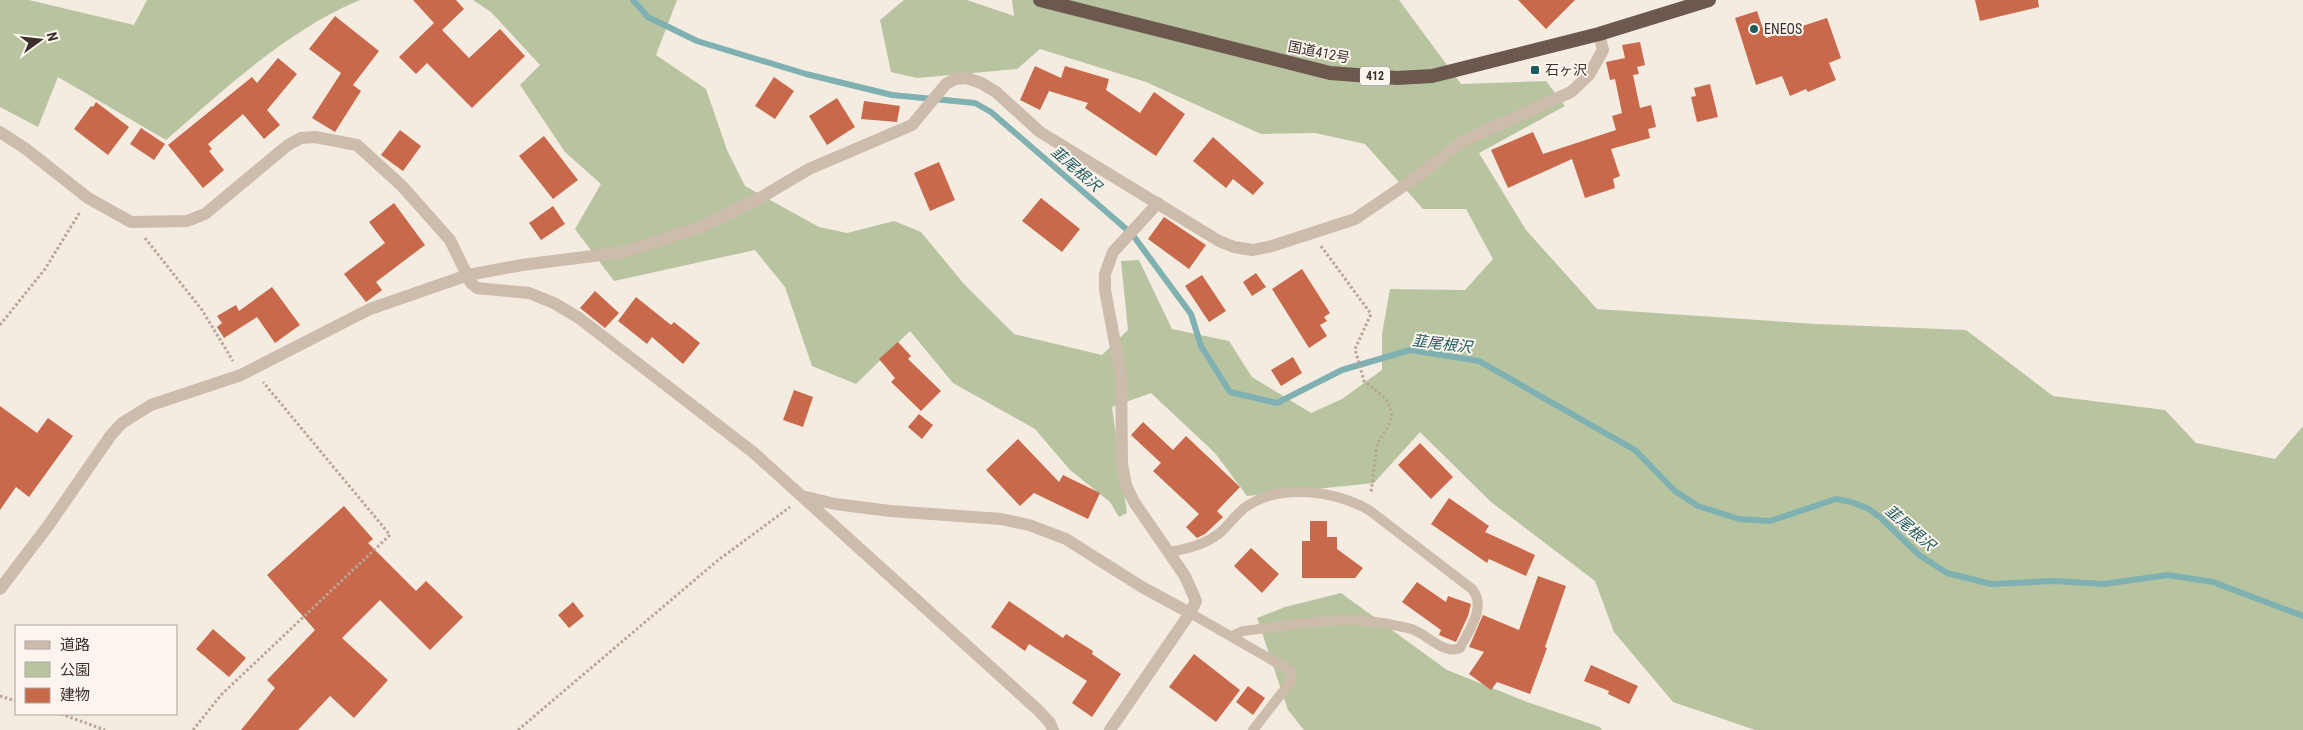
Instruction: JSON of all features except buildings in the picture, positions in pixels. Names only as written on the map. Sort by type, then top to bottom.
[{"type":"highway","name":"国道412号","points":[[1040,0],[1330,73],[1389,77],[1432,76],[1599,34],[1709,0]]},
{"type":"street","points":[[0,589],[48,526],[111,435],[122,423],[151,405],[241,375],[370,309],[468,275],[522,265],[624,252],[701,227],[760,198],[809,169],[912,125],[946,84],[955,79],[967,78],[981,83],[996,92],[1040,132],[1219,241],[1253,250],[1311,234],[1355,219],[1421,174],[1462,141],[1571,92],[1589,75],[1603,50],[1599,34]]},
{"type":"street","points":[[0,132],[26,149],[88,198],[131,222],[187,220],[205,214],[288,145],[301,138],[315,137],[357,145],[402,186],[450,240],[471,283],[477,288],[529,293],[554,303],[579,318],[754,453],[1038,710],[1050,723],[1053,730]]},
{"type":"street","points":[[1110,730],[1196,601],[1185,576],[1134,502],[1126,485],[1122,464],[1121,375],[1105,290],[1108,262],[1120,243],[1158,203]]},
{"type":"street","points":[[803,497],[836,504],[890,511],[1001,519],[1044,529],[1066,539],[1142,587],[1190,612]]},
{"type":"lane","points":[[1170,552],[1195,547],[1211,539],[1246,507],[1268,496],[1282,493],[1315,494],[1350,500],[1369,510],[1472,589],[1478,596],[1478,611],[1460,648],[1448,650],[1416,630],[1376,622],[1327,621],[1242,631],[1232,636]]},
{"type":"lane","points":[[1190,612],[1291,671],[1292,680],[1253,730]]},
{"type":"path","points":[[0,325],[45,269],[88,198]]},
{"type":"path","points":[[131,222],[202,310],[241,375],[264,382],[390,535],[221,695],[193,730]]},
{"type":"path","points":[[1311,234],[1371,314],[1355,349],[1364,381],[1384,397],[1389,404],[1392,416],[1389,425],[1377,444],[1369,510]]},
{"type":"path","points":[[518,730],[717,561],[803,497]]},
{"type":"path","points":[[0,696],[15,701]]},
{"type":"path","points":[[63,715],[105,730]]},
{"type":"green space","points":[[0,0],[29,0],[134,25],[147,0],[360,0],[333,13],[282,44],[234,81],[166,140],[58,77],[38,127],[0,107]]},
{"type":"green space","points":[[473,0],[677,0],[656,55],[706,89],[727,150],[745,186],[819,227],[847,233],[894,221],[921,232],[964,284],[1014,334],[1102,355],[1128,330],[1121,261],[1139,260],[1172,329],[1229,341],[1252,377],[1311,413],[1342,399],[1382,370],[1382,334],[1390,289],[1465,290],[1493,259],[1466,209],[1423,209],[1365,144],[1315,133],[1261,134],[1146,82],[1040,49],[1017,69],[917,78],[891,72],[880,20],[904,0],[967,0],[1014,16],[1012,0],[1399,0],[1461,84],[1546,81],[1565,106],[1479,153],[1526,230],[1597,309],[1816,324],[1966,330],[2053,396],[2165,410],[2196,443],[2275,459],[2303,426],[2303,730],[1755,730],[1673,702],[1614,632],[1595,581],[1491,502],[1420,432],[1374,483],[1247,496],[1215,453],[1151,393],[1112,407],[1127,513],[1119,517],[1110,502],[1070,470],[1035,429],[953,383],[910,331],[856,384],[812,366],[785,287],[755,250],[614,281],[575,229],[601,184],[565,152],[520,85],[540,65],[491,12]]},
{"type":"green space","points":[[1341,593],[1447,670],[1527,702],[1600,727],[1602,730],[1304,730],[1288,710],[1257,618],[1285,607]]},
{"type":"waterway","name":"韮尾根沢","points":[[633,0],[648,17],[697,41],[806,74],[892,95],[975,103],[991,112],[1132,234],[1191,314],[1201,346],[1230,392],[1277,403],[1342,370],[1410,350],[1479,361],[1635,450],[1675,491],[1698,506],[1739,519],[1770,521],[1836,499],[1867,508],[1880,517],[1919,555],[1947,573],[1991,584],[2054,581],[2104,584],[2168,575],[2213,582],[2303,616]]},
{"type":"place","name":"ENEOS","points":[[1754,29]]},
{"type":"place","name":"石ヶ沢","points":[[1535,70]]}]
